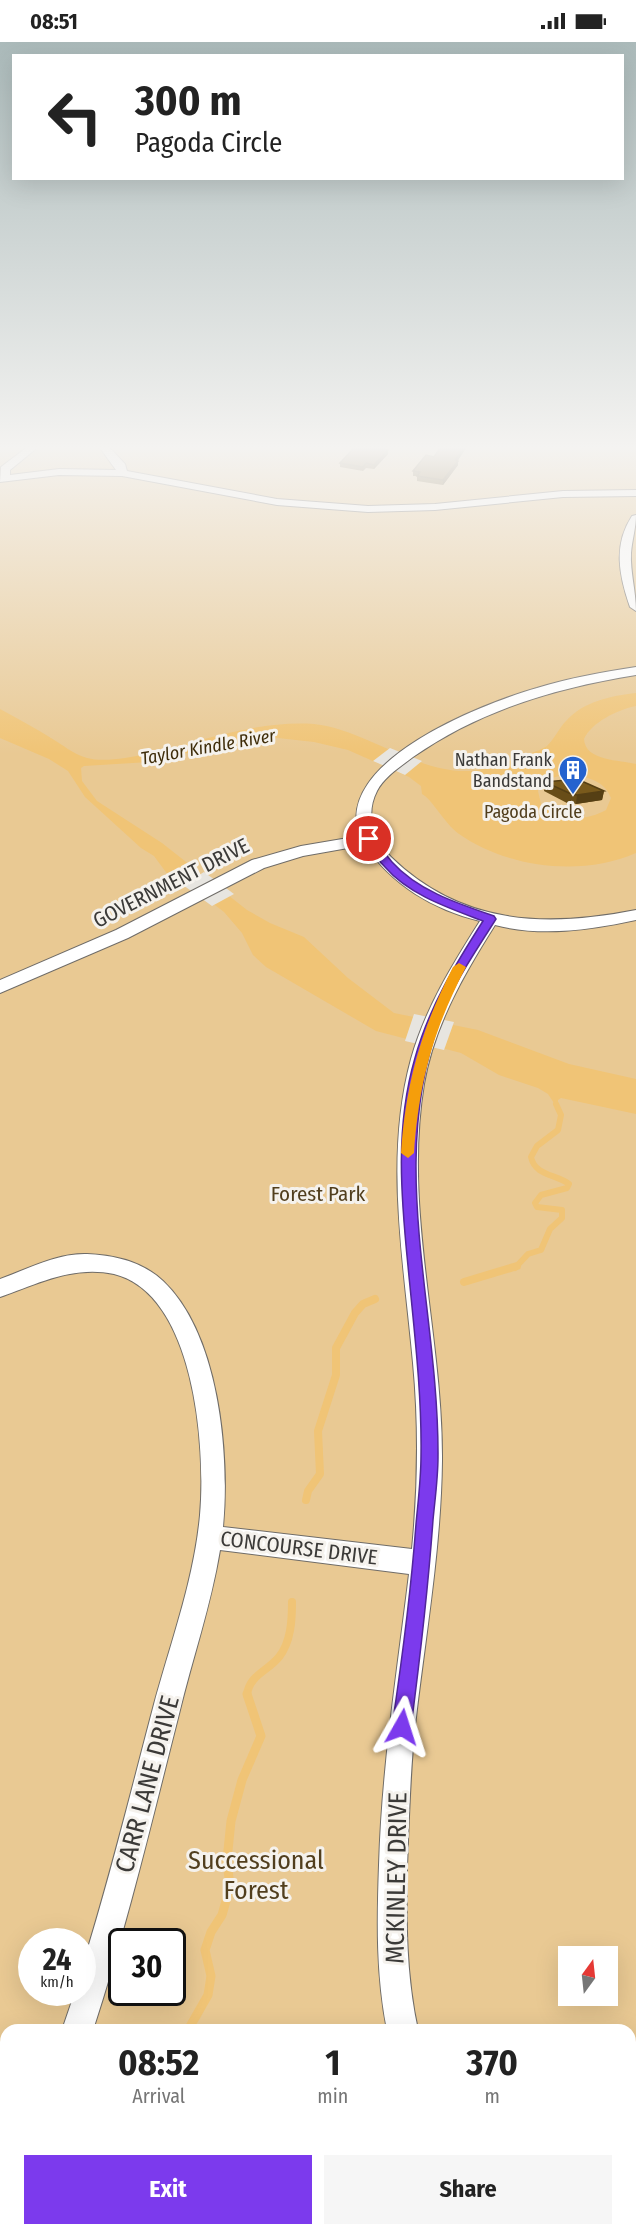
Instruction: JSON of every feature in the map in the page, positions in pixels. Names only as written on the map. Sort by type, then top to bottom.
[{"type":"street","points":[[625,550],[624,557],[636,607]]},
{"type":"street","points":[[636,671],[571,684],[497,706],[437,734],[389,768],[372,787],[364,803],[364,821],[369,839],[389,866],[404,879],[446,903],[490,919],[531,925],[572,926],[636,915]]},
{"type":"street","name":"GOVERNMENT DRIVE","points":[[0,987],[110,940],[220,882],[278,857],[369,839]]},
{"type":"street","name":"MCKINLEY DRIVE","points":[[402,2024],[398,2011],[392,1950],[395,1798],[422,1563],[430,1457],[426,1369],[409,1201],[407,1157],[415,1084],[424,1047],[454,976],[490,919]]},
{"type":"street","name":"CONCOURSE DRIVE","points":[[0,1288],[51,1270],[84,1263],[117,1267],[132,1272],[161,1291],[182,1320],[190,1338],[208,1416],[213,1485],[209,1537],[422,1563]]},
{"type":"street","name":"CARR LANE DRIVE","points":[[79,2024],[132,1843],[209,1537]]},
{"type":"green space","name":"Forest Park","points":[[0,550],[636,550],[636,2024],[0,2024]]},
{"type":"water","name":"Taylor Kindle River","points":[[636,693],[636,706],[621,710],[599,722],[584,739],[590,752],[597,756],[636,764],[636,853],[592,865],[545,865],[500,855],[478,846],[459,834],[443,818],[422,794],[421,786],[409,777],[348,750],[314,742],[278,738],[230,743],[149,762],[81,768],[82,781],[97,801],[162,843],[247,910],[270,923],[304,937],[348,978],[394,1013],[478,1030],[569,1064],[636,1079],[636,1114],[561,1098],[558,1100],[558,1109],[548,1094],[538,1088],[499,1075],[461,1053],[376,1031],[266,967],[253,955],[242,933],[224,912],[186,883],[168,875],[154,856],[141,848],[85,797],[68,771],[49,759],[0,738],[0,709],[77,754],[98,760],[138,756],[251,728],[283,724],[314,724],[356,735],[420,762],[462,771],[483,769],[542,749],[550,743],[573,714],[589,704]],"holes":[[[575,775],[592,779],[605,788],[611,798],[606,810],[590,816],[572,818],[556,813],[541,804],[538,791],[545,782],[559,776]]]},
{"type":"pier","points":[[390,748],[422,761],[405,775],[373,761]]},
{"type":"pier","points":[[204,872],[234,894],[212,906],[183,885]]},
{"type":"pier","points":[[414,1014],[454,1022],[444,1050],[405,1041]]},
{"type":"building","points":[[577,779],[604,791],[577,795],[545,782]]},
{"type":"waterway","points":[[517,1266],[528,1254],[541,1250],[550,1229],[562,1218],[562,1210],[537,1207],[535,1203],[541,1195],[567,1188],[569,1184],[541,1171],[533,1163],[531,1157],[537,1146],[558,1130],[561,1115],[556,1104]]},
{"type":"waterway","points":[[464,1282],[517,1266]]},
{"type":"waterway","points":[[306,1500],[308,1491],[320,1474],[318,1431],[336,1375],[336,1348],[355,1313],[363,1304],[375,1299]]},
{"type":"waterway","points":[[247,1694],[251,1683],[275,1662],[286,1645],[290,1631],[292,1602]]},
{"type":"waterway","points":[[191,2024],[208,1995],[211,1976],[205,1950],[211,1932],[222,1915],[230,1887],[227,1860],[231,1821],[242,1780],[261,1736],[247,1694]]},
{"type":"slow traffic","points":[[408,1153],[410,1119],[420,1060],[439,1006],[459,967]]},
{"type":"place","name":"Nathan Frank Bandstand","points":[[573,796]]},
{"type":"route","points":[[369,839],[389,866],[404,879],[446,903],[490,919],[445,992],[435,1017],[420,1060],[410,1119],[407,1157],[409,1201],[426,1369],[430,1457],[419,1597],[402,1727]]},
{"type":"park label","name":"Pagoda Circle","points":[[533,812]]},
{"type":"park label","name":"Successional Forest","points":[[256,1875]]}]
